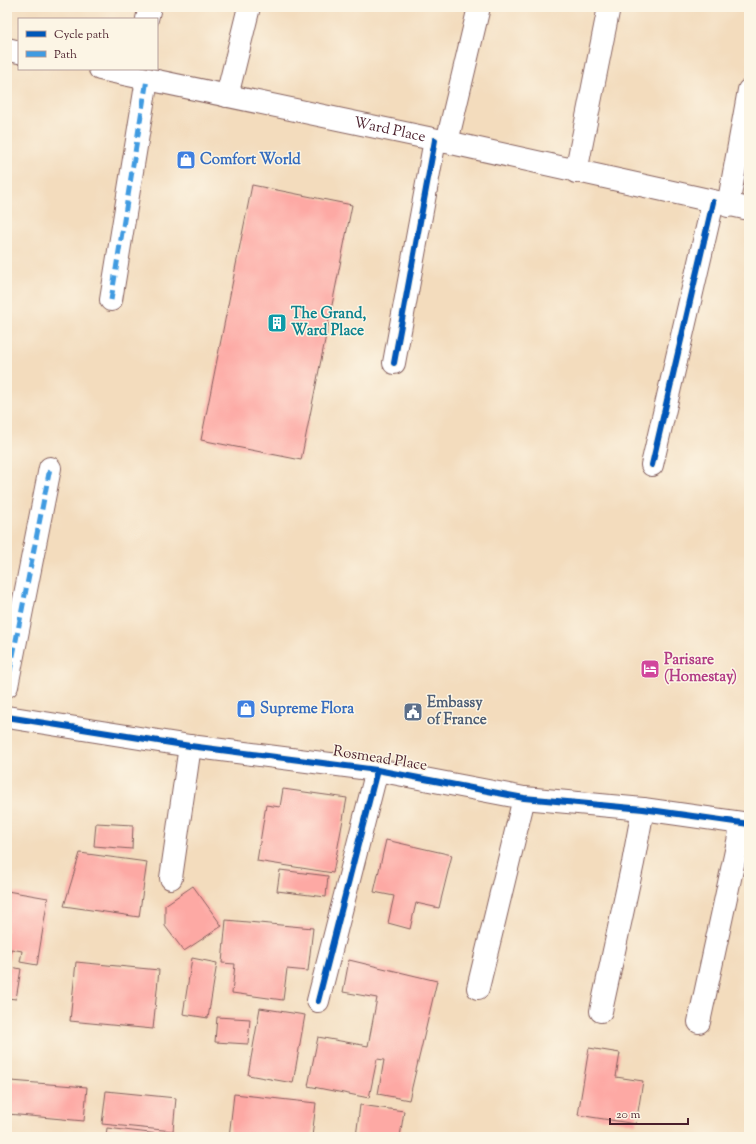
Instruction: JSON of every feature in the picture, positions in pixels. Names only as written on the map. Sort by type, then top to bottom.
[{"type":"street","points":[[148,18],[150,7]]},
{"type":"street","points":[[227,96],[249,7]]},
{"type":"street","points":[[394,363],[441,141],[479,7]]},
{"type":"street","points":[[576,172],[609,7]]},
{"type":"street","points":[[7,49],[18,52]]},
{"type":"street","name":"Ward Place","points":[[107,70],[140,75],[227,96],[441,141],[730,206]]},
{"type":"street","points":[[111,300],[140,75]]},
{"type":"street","points":[[652,465],[730,206],[749,90]]},
{"type":"street","points":[[7,686],[50,468]]},
{"type":"street","name":"Rosmead Place","points":[[7,717],[190,746],[377,770],[524,798],[643,809],[746,823]]},
{"type":"street","points":[[172,878],[190,746]]},
{"type":"street","points":[[318,1001],[377,770]]},
{"type":"street","points":[[478,988],[524,798]]},
{"type":"street","points":[[601,1011],[633,863],[643,809]]},
{"type":"street","points":[[699,1022],[746,823]]},
{"type":"building","name":"The Grand, Ward Place","points":[[252,185],[352,205],[301,460],[201,440]]},
{"type":"building","points":[[283,789],[347,798],[333,873],[257,861],[266,805],[280,807]]},
{"type":"building","points":[[96,823],[133,825],[132,849],[94,846]]},
{"type":"building","points":[[386,840],[452,855],[439,908],[416,903],[410,929],[388,923],[394,896],[374,892]]},
{"type":"building","points":[[80,853],[147,862],[139,917],[64,906]]},
{"type":"building","points":[[280,870],[328,876],[326,897],[277,891]]},
{"type":"building","points":[[193,886],[222,926],[184,951],[165,926],[165,905]]},
{"type":"building","points":[[7,891],[48,898],[37,965],[20,962],[22,951],[11,949],[9,959],[7,959]]},
{"type":"building","points":[[226,920],[313,928],[308,971],[287,969],[283,1000],[232,993],[235,964],[222,963]]},
{"type":"building","points":[[192,958],[217,963],[208,1018],[183,1014]]},
{"type":"building","points":[[349,960],[437,981],[409,1100],[378,1094],[384,1060],[377,1059],[369,1098],[308,1086],[318,1037],[368,1046],[377,998],[343,992]]},
{"type":"building","points":[[76,962],[159,970],[153,1029],[70,1021]]},
{"type":"building","points":[[7,966],[21,969],[16,999],[7,998]]},
{"type":"building","points":[[260,1008],[305,1015],[293,1083],[248,1075]]},
{"type":"building","points":[[217,1017],[250,1019],[248,1044],[215,1042]]},
{"type":"building","points":[[589,1048],[620,1053],[616,1077],[643,1081],[636,1124],[578,1115]]},
{"type":"building","points":[[11,1081],[87,1087],[84,1121],[8,1114]]},
{"type":"building","points":[[106,1091],[176,1098],[173,1131],[102,1124]]},
{"type":"building","points":[[234,1094],[316,1103],[312,1137],[229,1137]]},
{"type":"building","points":[[360,1105],[404,1111],[400,1137],[356,1137]]},
{"type":"building","points":[[107,1128],[167,1135],[167,1137],[106,1137]]},
{"type":"marked path","points":[[111,300],[147,79]]},
{"type":"marked path","points":[[7,686],[50,468]]},
{"type":"cycle path","points":[[394,363],[435,140]]},
{"type":"cycle path","points":[[652,465],[713,202]]},
{"type":"cycle path","points":[[7,717],[190,746],[377,770],[524,798],[643,809],[749,824]]},
{"type":"cycle path","points":[[318,1001],[377,770]]},
{"type":"place","name":"Comfort World","points":[[186,160]]},
{"type":"place","name":"The Grand, Ward Place","points":[[277,323]]},
{"type":"place","name":"Parisare (Homestay)","points":[[650,669]]},
{"type":"place","name":"Supreme Flora","points":[[246,709]]},
{"type":"place","name":"Embassy of France","points":[[413,712]]}]
